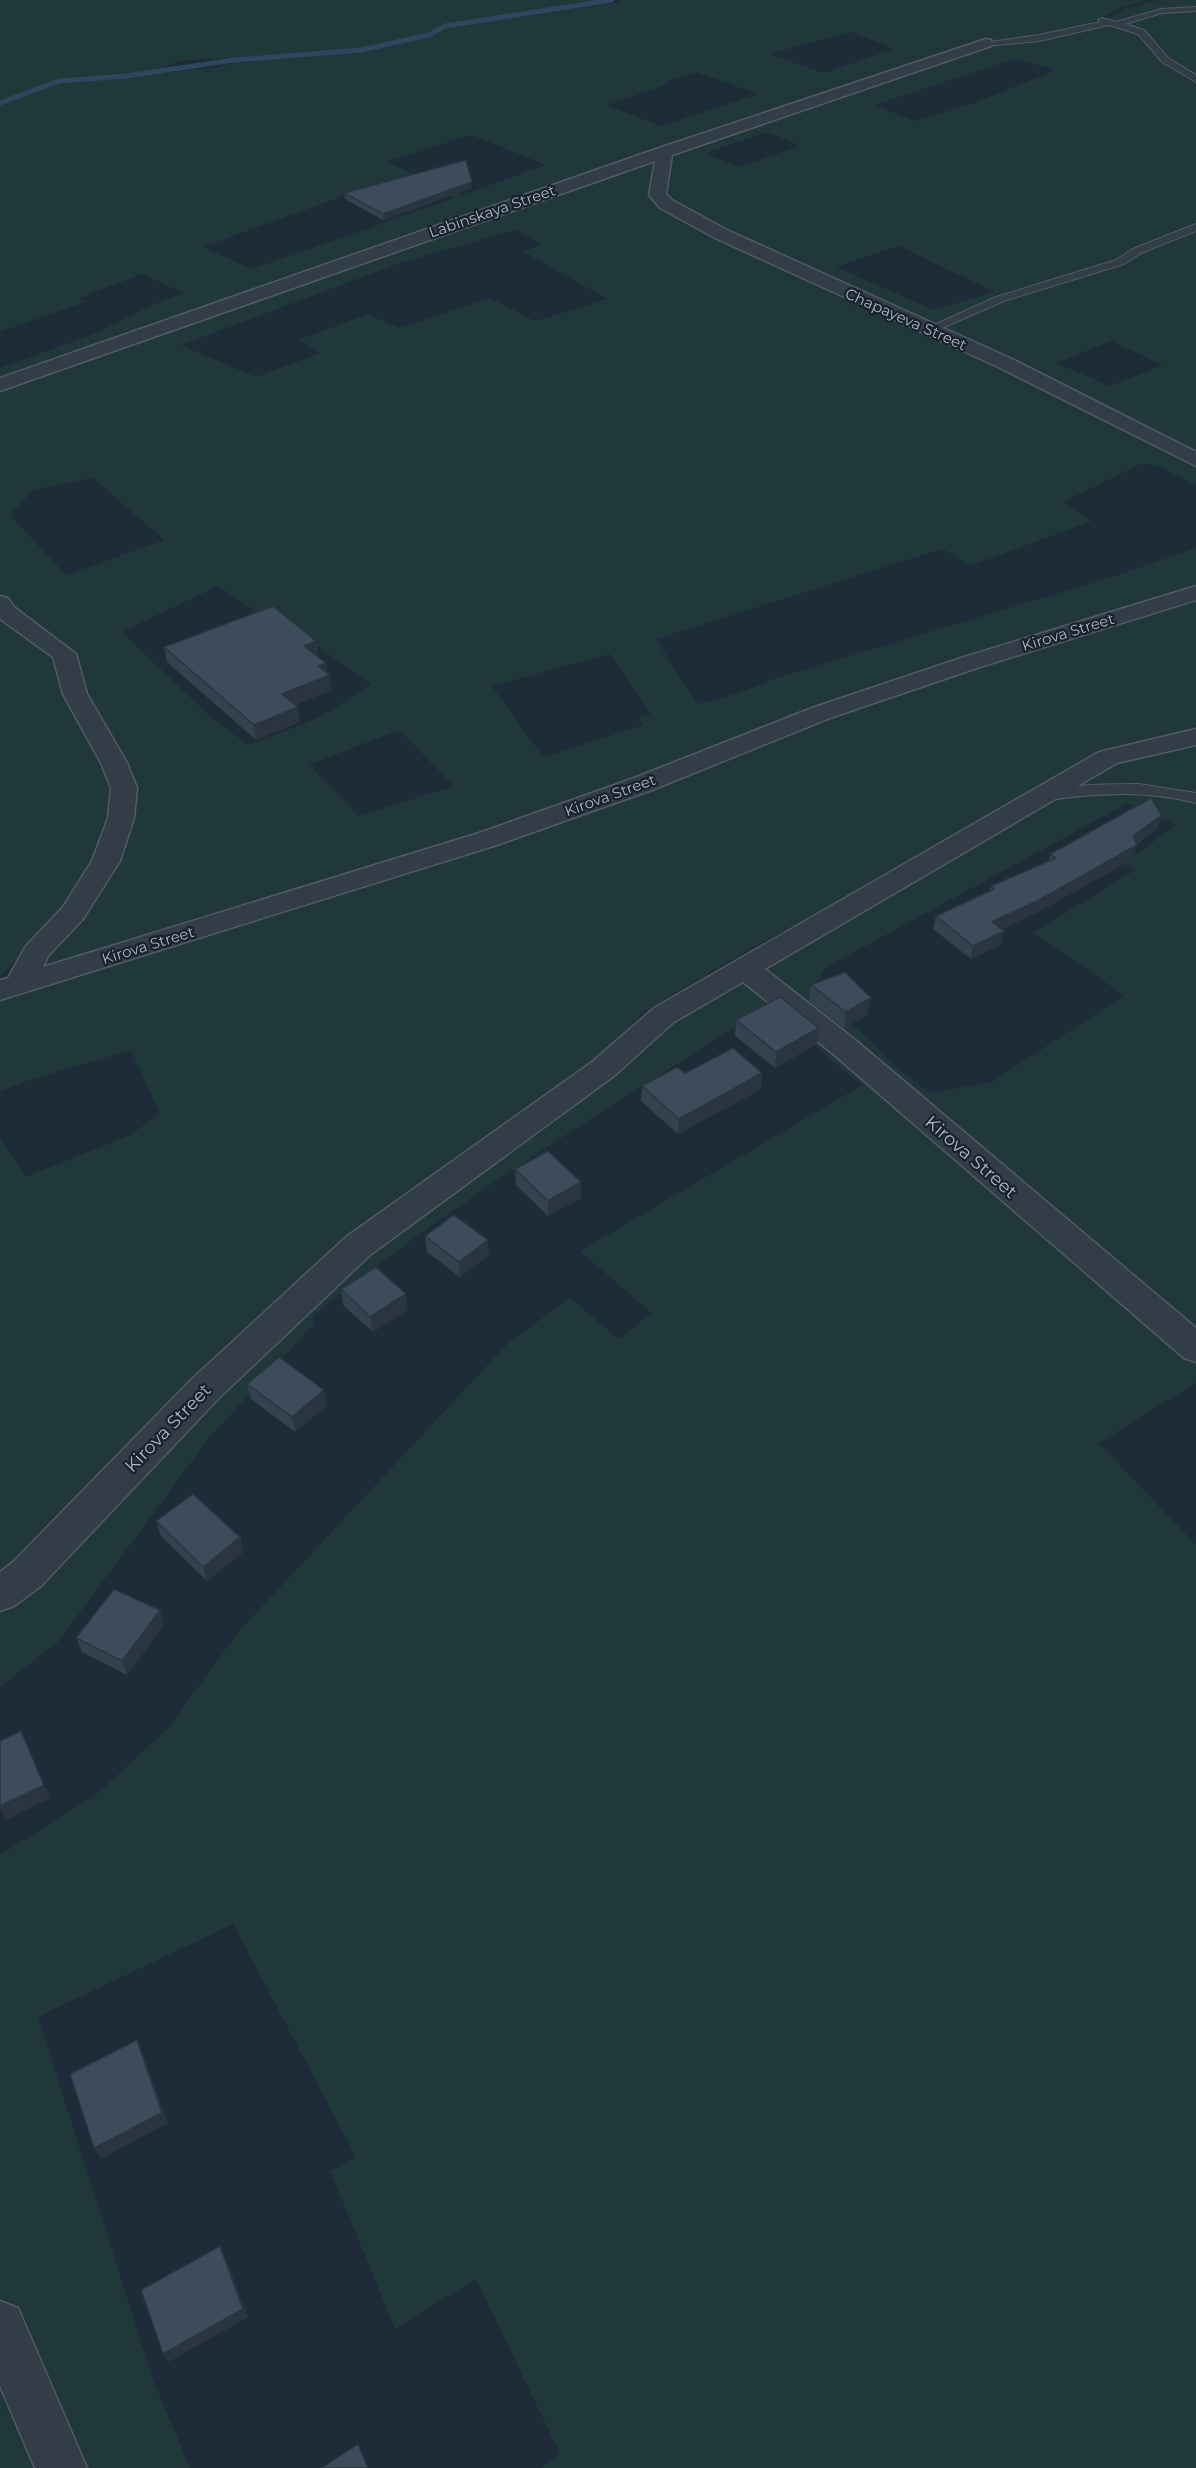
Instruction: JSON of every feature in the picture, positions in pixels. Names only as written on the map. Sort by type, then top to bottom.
[{"type":"street","name":"Labinskaya Street","points":[[0,385],[665,151],[986,43]]},
{"type":"street","name":"Chapayeva Street","points":[[665,151],[657,195],[666,204],[721,234],[1005,363],[1196,460]]},
{"type":"street","name":"Kirova Street","points":[[10,987],[488,839],[643,784],[821,713],[969,663],[1196,593]]},
{"type":"street","name":"Kirova Street","points":[[0,603],[6,612],[64,654],[75,694],[114,763],[124,788],[121,818],[106,861],[73,913],[36,952],[10,987]]},
{"type":"street","name":"Kirova Street","points":[[0,1594],[27,1574],[205,1389],[358,1246],[603,1069],[664,1015],[1036,796],[1108,757],[1196,737]]},
{"type":"street","name":"Kirova Street","points":[[745,968],[843,1046],[1196,1348]]},
{"type":"street","points":[[0,2326],[61,2468]]},
{"type":"lane","points":[[986,43],[1039,38],[1161,11],[1196,9]]},
{"type":"lane","points":[[1111,21],[1141,32],[1166,60],[1196,79]]},
{"type":"lane","points":[[929,330],[1000,299],[1120,262],[1137,251],[1196,226]]},
{"type":"lane","points":[[1036,796],[1092,788],[1176,792],[1196,798]]},
{"type":"green space","points":[[0,0],[603,0],[440,25],[426,34],[359,49],[180,61],[141,72],[75,77],[46,84],[0,100]]},
{"type":"green space","points":[[622,0],[1147,0],[1120,8],[1081,28],[1036,37],[987,41],[0,383],[0,368],[91,335],[154,304],[183,293],[142,274],[79,298],[86,302],[0,332],[0,105],[60,82],[212,68],[243,61],[364,51],[432,36],[448,26],[615,3]],"holes":[[[852,32],[893,49],[824,73],[769,54]],[[696,72],[758,94],[661,126],[607,105],[669,84],[665,82]],[[471,135],[546,165],[461,195],[387,162]],[[371,186],[426,186],[454,198],[252,269],[203,247]]]},
{"type":"green space","points":[[1158,0],[1196,0],[1196,455],[714,228],[660,194],[667,161],[676,150],[971,48],[1040,40],[1106,20],[1128,8]],"holes":[[[1014,59],[1056,70],[974,103],[915,121],[874,105]],[[768,132],[800,146],[738,167],[706,153]],[[898,246],[993,292],[934,310],[836,267]],[[1111,341],[1163,365],[1110,386],[1057,363]]]},
{"type":"green space","points":[[661,155],[654,196],[1196,464],[1196,485],[1160,467],[1143,463],[1063,502],[1092,521],[970,566],[943,549],[656,639],[697,704],[1115,576],[1196,548],[1196,584],[831,703],[547,811],[29,974],[55,942],[129,793],[81,690],[67,651],[10,608],[0,595],[0,389]],"holes":[[[515,230],[542,245],[522,251],[607,299],[535,321],[490,298],[399,328],[368,314],[298,340],[320,353],[256,377],[181,345],[403,262]],[[93,478],[164,540],[66,575],[10,515],[33,490]],[[218,586],[269,620],[275,617],[371,684],[320,717],[249,745],[215,721],[122,632]],[[610,654],[651,715],[638,718],[643,725],[543,757],[492,686]],[[399,730],[454,786],[359,816],[309,765]]]},
{"type":"green space","points":[[1196,597],[1196,734],[1104,754],[928,855],[747,951],[643,1012],[591,1071],[470,1157],[0,1578],[0,1136],[25,1177],[128,1136],[160,1114],[131,1050],[27,1081],[0,1092],[0,998],[643,792],[879,699]]},
{"type":"green space","points":[[0,612],[59,657],[117,793],[113,824],[64,912],[0,976]]},
{"type":"green space","points":[[1196,744],[1196,1383],[1099,1443],[1196,1545],[1196,2468],[540,2468],[560,2454],[476,2279],[395,2329],[330,2171],[356,2157],[233,1924],[38,2017],[153,2379],[190,2468],[69,2468],[0,2304],[0,1855],[97,1794],[167,1729],[239,1631],[508,1343],[570,1298],[619,1339],[651,1313],[580,1251],[862,1085],[767,1007],[478,1193],[367,1273],[313,1316],[314,1324],[210,1437],[58,1642],[0,1687],[0,1613],[90,1533],[173,1433],[368,1246],[482,1163],[569,1110],[676,1017],[1114,760]],"holes":[[[1128,803],[1176,825],[1124,863],[1135,870],[1033,933],[1124,995],[992,1082],[930,1093],[897,1068],[856,1027],[841,1025],[812,996],[825,968]]]},
{"type":"green space","points":[[0,2389],[7,2410],[43,2468],[0,2468]]},
{"type":"building","points":[[466,160],[472,182],[383,214],[344,193]]},
{"type":"building","points":[[273,606],[316,641],[304,646],[326,663],[318,666],[330,675],[282,694],[298,707],[254,725],[164,647]]},
{"type":"building","points":[[1151,798],[1162,815],[1133,836],[1137,845],[1041,899],[992,922],[1004,931],[973,946],[936,916],[994,889],[991,886],[1056,858],[1050,854]]},
{"type":"building","points":[[845,972],[871,998],[846,1012],[811,985]]},
{"type":"building","points":[[780,997],[819,1028],[776,1052],[736,1020]]},
{"type":"building","points":[[733,1048],[762,1073],[679,1119],[642,1086],[677,1067],[685,1073]]},
{"type":"building","points":[[548,1151],[581,1182],[548,1201],[515,1169]]},
{"type":"building","points":[[454,1215],[488,1240],[459,1262],[425,1236]]},
{"type":"building","points":[[376,1267],[406,1294],[370,1317],[341,1289]]},
{"type":"building","points":[[279,1357],[324,1390],[292,1417],[247,1384]]},
{"type":"building","points":[[193,1494],[240,1537],[203,1567],[156,1521]]},
{"type":"building","points":[[114,1589],[160,1610],[122,1661],[76,1638]]},
{"type":"building","points":[[21,1731],[44,1785],[0,1806],[0,1741]]},
{"type":"building","points":[[137,2040],[162,2113],[94,2148],[70,2074]]},
{"type":"building","points":[[220,2246],[243,2309],[163,2354],[141,2290]]},
{"type":"building","points":[[358,2444],[368,2468],[321,2468]]},
{"type":"waterway","points":[[0,103],[59,81],[126,76],[234,60],[361,50],[429,35],[445,26],[612,0]]}]
